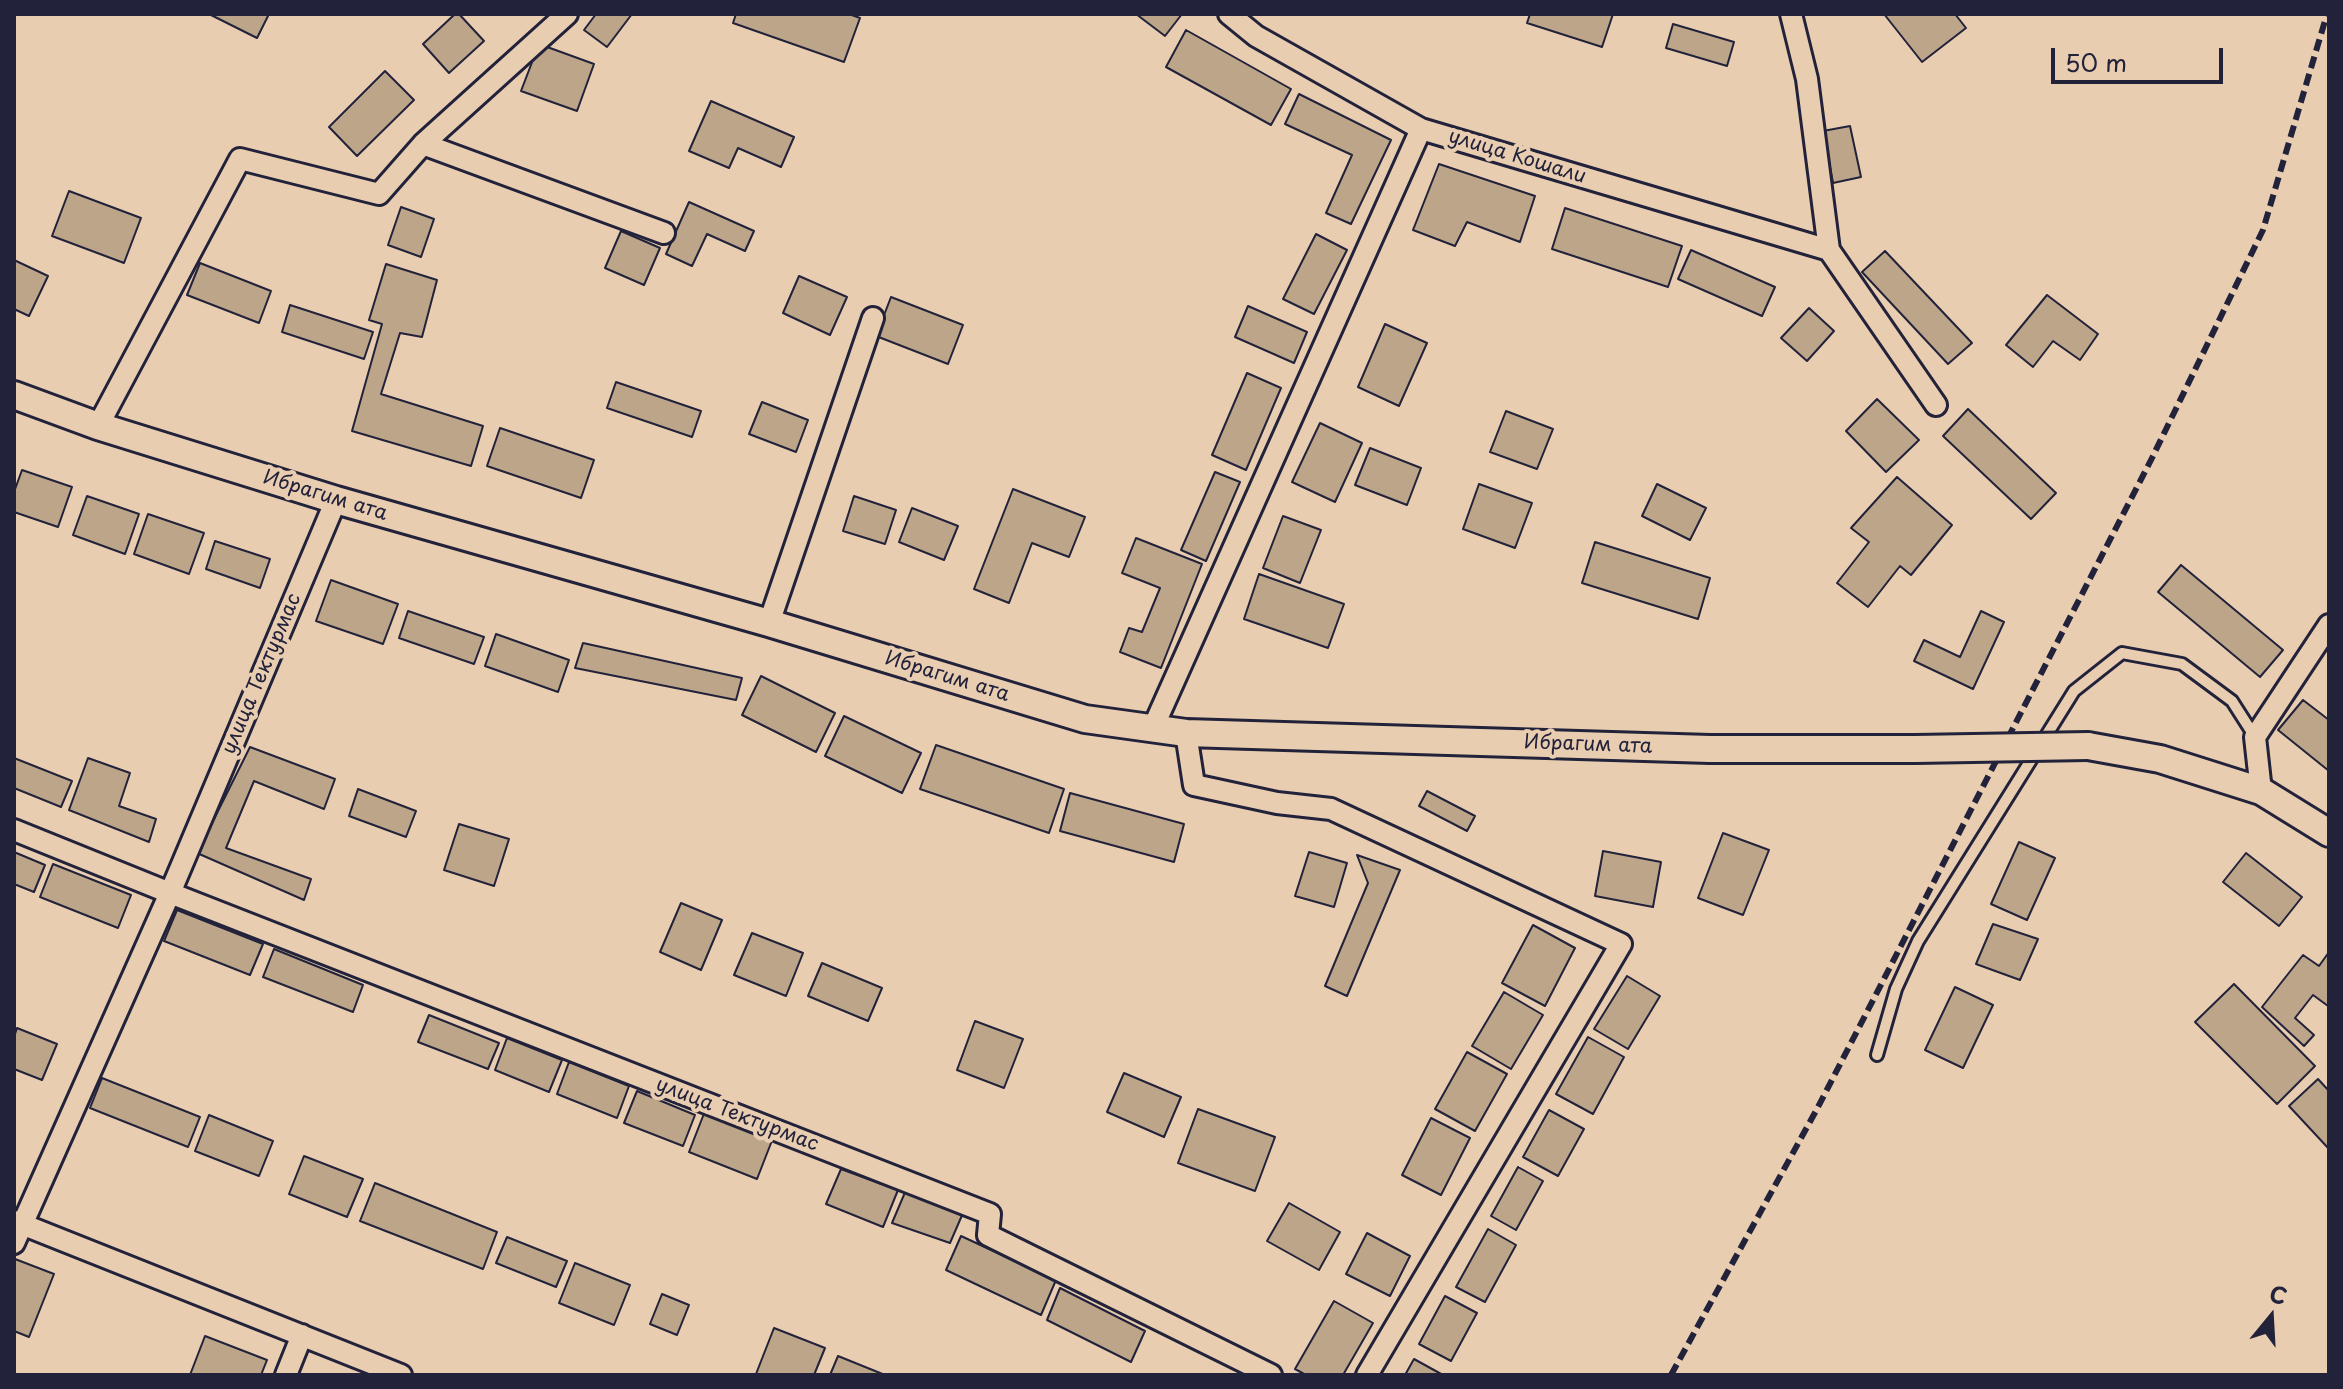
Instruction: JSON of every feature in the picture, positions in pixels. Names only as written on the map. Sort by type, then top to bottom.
[{"type":"street","points":[[98,426],[240,159],[379,194],[423,144],[567,14]]},
{"type":"street","name":"улица Кошали","points":[[1229,14],[1256,36],[1421,129],[1829,250]]},
{"type":"street","points":[[1791,14],[1807,79],[1829,250],[1936,405]]},
{"type":"street","points":[[1152,730],[1421,129]]},
{"type":"street","points":[[423,144],[664,233]]},
{"type":"street","points":[[769,623],[873,318]]},
{"type":"street","name":"Ибрагим ата","points":[[14,395],[98,426],[336,500],[769,623],[1085,719],[1186,733],[1710,749],[2088,746],[2160,759],[2261,791]]},
{"type":"street","name":"улица Тектурмас","points":[[14,1243],[18,1222],[170,893],[336,500]]},
{"type":"street","points":[[2329,625],[2255,737],[2261,791],[2329,833]]},
{"type":"street","points":[[1186,733],[1194,785],[1277,803],[1331,809],[1621,944],[1367,1375]]},
{"type":"street","name":"улица Тектурмас","points":[[14,830],[990,1214],[988,1235],[1271,1375]]},
{"type":"street","points":[[18,1222],[401,1375]]},
{"type":"street","points":[[286,1375],[302,1335]]},
{"type":"lane","points":[[1877,1055],[1896,989],[1918,941],[2074,691],[2122,653],[2182,664],[2232,701],[2255,737]]},
{"type":"building","points":[[209,14],[269,14],[257,38]]},
{"type":"building","points":[[455,14],[459,14],[484,41],[449,73],[423,44]]},
{"type":"building","points":[[596,14],[632,14],[607,47],[584,30]]},
{"type":"building","points":[[736,14],[849,14],[860,18],[844,62],[733,23]]},
{"type":"building","points":[[1136,14],[1182,14],[1165,36]]},
{"type":"building","points":[[1530,14],[1613,14],[1602,47],[1527,23]]},
{"type":"building","points":[[1884,14],[1955,14],[1966,28],[1922,62]]},
{"type":"building","points":[[1673,24],[1734,42],[1727,66],[1666,48]]},
{"type":"building","points":[[1186,30],[1291,89],[1271,125],[1166,67]]},
{"type":"building","points":[[539,44],[594,64],[577,111],[521,91]]},
{"type":"building","points":[[385,71],[414,100],[357,156],[329,127]]},
{"type":"building","points":[[1299,94],[1391,140],[1351,224],[1326,213],[1352,155],[1285,124]]},
{"type":"building","points":[[711,101],[794,137],[781,167],[738,148],[729,168],[689,151]]},
{"type":"building","points":[[1850,126],[1861,177],[1833,183],[1823,131]]},
{"type":"building","points":[[1439,164],[1535,196],[1520,242],[1467,222],[1455,246],[1413,230]]},
{"type":"building","points":[[69,191],[141,218],[124,263],[52,236]]},
{"type":"building","points":[[689,202],[754,231],[745,251],[707,234],[692,266],[666,254]]},
{"type":"building","points":[[401,207],[434,219],[421,257],[388,245]]},
{"type":"building","points":[[1565,208],[1682,246],[1668,287],[1552,249]]},
{"type":"building","points":[[621,231],[660,248],[644,285],[605,268]]},
{"type":"building","points":[[1316,234],[1347,250],[1314,314],[1283,299]]},
{"type":"building","points":[[1691,250],[1775,287],[1762,316],[1678,279]]},
{"type":"building","points":[[1885,251],[1972,343],[1948,364],[1862,272]]},
{"type":"building","points":[[14,260],[48,276],[29,316],[14,309]]},
{"type":"building","points":[[200,263],[271,291],[259,323],[187,295]]},
{"type":"building","points":[[386,264],[437,280],[422,337],[400,333],[381,394],[483,426],[471,466],[352,431],[382,324],[369,320]]},
{"type":"building","points":[[799,276],[847,297],[830,335],[783,313]]},
{"type":"building","points":[[2047,295],[2098,334],[2080,360],[2053,341],[2033,367],[2006,345]]},
{"type":"building","points":[[891,297],[963,325],[948,364],[876,336]]},
{"type":"building","points":[[290,305],[373,332],[364,359],[282,332]]},
{"type":"building","points":[[1248,306],[1307,332],[1294,363],[1235,337]]},
{"type":"building","points":[[1809,308],[1834,331],[1807,361],[1781,338]]},
{"type":"building","points":[[1385,324],[1427,343],[1399,406],[1358,387]]},
{"type":"building","points":[[1247,373],[1281,388],[1246,470],[1212,455]]},
{"type":"building","points":[[616,382],[701,411],[692,437],[607,408]]},
{"type":"building","points":[[1877,399],[1919,440],[1886,472],[1846,431]]},
{"type":"building","points":[[762,402],[808,420],[796,452],[749,434]]},
{"type":"building","points":[[1968,409],[2056,493],[2031,519],[1943,436]]},
{"type":"building","points":[[1506,411],[1553,429],[1537,469],[1490,452]]},
{"type":"building","points":[[1320,423],[1362,443],[1335,502],[1292,482]]},
{"type":"building","points":[[500,428],[594,460],[581,498],[487,466]]},
{"type":"building","points":[[1370,448],[1421,468],[1407,505],[1355,485]]},
{"type":"building","points":[[22,470],[72,487],[58,527],[14,512],[14,492]]},
{"type":"building","points":[[1215,472],[1240,482],[1206,561],[1181,550]]},
{"type":"building","points":[[1897,477],[1952,525],[1911,575],[1900,566],[1868,607],[1837,583],[1869,542],[1851,528]]},
{"type":"building","points":[[1479,484],[1532,503],[1515,548],[1463,529]]},
{"type":"building","points":[[1657,484],[1706,508],[1690,540],[1642,516]]},
{"type":"building","points":[[1013,489],[1085,517],[1069,557],[1032,543],[1009,603],[974,589]]},
{"type":"building","points":[[87,496],[139,514],[125,554],[73,535]]},
{"type":"building","points":[[854,496],[896,510],[885,544],[843,531]]},
{"type":"building","points":[[912,508],[958,526],[944,560],[899,542]]},
{"type":"building","points":[[148,514],[204,533],[189,574],[134,554]]},
{"type":"building","points":[[1283,516],[1321,530],[1300,583],[1263,568]]},
{"type":"building","points":[[1136,538],[1202,564],[1161,668],[1120,652],[1129,628],[1142,632],[1160,588],[1122,573]]},
{"type":"building","points":[[215,541],[270,559],[260,588],[206,569]]},
{"type":"building","points":[[1595,542],[1710,578],[1698,619],[1582,583]]},
{"type":"building","points":[[2181,565],[2283,650],[2260,677],[2158,592]]},
{"type":"building","points":[[1259,574],[1344,604],[1328,648],[1244,619]]},
{"type":"building","points":[[331,580],[398,604],[383,644],[316,621]]},
{"type":"building","points":[[408,611],[484,637],[474,664],[399,638]]},
{"type":"building","points":[[1981,611],[2004,622],[1973,689],[1914,661],[1924,640],[1960,657]]},
{"type":"building","points":[[496,634],[569,660],[558,692],[485,666]]},
{"type":"building","points":[[583,643],[742,678],[736,700],[575,668]]},
{"type":"building","points":[[761,676],[835,713],[816,752],[742,715]]},
{"type":"building","points":[[2303,700],[2329,720],[2329,771],[2278,730]]},
{"type":"building","points":[[844,716],[921,753],[902,793],[825,756]]},
{"type":"building","points":[[936,745],[1064,789],[1049,833],[920,789]]},
{"type":"building","points":[[250,747],[335,779],[324,809],[254,781],[226,848],[311,879],[304,900],[197,853]]},
{"type":"building","points":[[14,758],[72,781],[61,807],[14,788]]},
{"type":"building","points":[[88,758],[130,773],[119,806],[156,819],[149,842],[69,810]]},
{"type":"building","points":[[358,789],[416,811],[406,837],[349,816]]},
{"type":"building","points":[[1427,791],[1475,816],[1467,831],[1419,806]]},
{"type":"building","points":[[1070,793],[1184,824],[1174,862],[1060,831]]},
{"type":"building","points":[[459,824],[509,839],[494,886],[444,870]]},
{"type":"building","points":[[1723,833],[1769,850],[1743,915],[1698,898]]},
{"type":"building","points":[[2019,842],[2055,858],[2027,920],[1991,904]]},
{"type":"building","points":[[1603,851],[1661,862],[1653,907],[1595,896]]},
{"type":"building","points":[[14,852],[45,865],[34,892],[14,884]]},
{"type":"building","points":[[1309,852],[1347,863],[1334,907],[1295,896]]},
{"type":"building","points":[[2246,853],[2302,897],[2279,926],[2223,882]]},
{"type":"building","points":[[1357,855],[1400,870],[1347,996],[1325,986],[1368,883]]},
{"type":"building","points":[[53,864],[131,895],[118,928],[40,897]]},
{"type":"building","points":[[681,903],[722,920],[701,970],[660,952]]},
{"type":"building","points":[[177,910],[263,944],[250,975],[164,941]]},
{"type":"building","points":[[1993,924],[2038,939],[2020,980],[1976,964]]},
{"type":"building","points":[[1533,925],[1575,948],[1545,1006],[1502,983]]},
{"type":"building","points":[[752,933],[803,953],[786,996],[734,975]]},
{"type":"building","points":[[274,949],[363,985],[353,1012],[263,977]]},
{"type":"building","points":[[2329,952],[2328,1006],[2313,995],[2295,1018],[2314,1035],[2304,1046],[2262,1007],[2303,955],[2319,966]]},
{"type":"building","points":[[822,963],[882,988],[868,1021],[808,996]]},
{"type":"building","points":[[1627,976],[1660,996],[1628,1049],[1594,1029]]},
{"type":"building","points":[[2234,984],[2315,1066],[2277,1104],[2195,1022]]},
{"type":"building","points":[[1955,987],[1993,1005],[1963,1068],[1925,1050]]},
{"type":"building","points":[[1504,992],[1543,1015],[1511,1069],[1472,1046]]},
{"type":"building","points":[[429,1015],[499,1043],[488,1069],[418,1042]]},
{"type":"building","points":[[975,1021],[1023,1039],[1004,1088],[957,1070]]},
{"type":"building","points":[[17,1028],[57,1044],[42,1080],[14,1069]]},
{"type":"building","points":[[1588,1037],[1624,1057],[1593,1114],[1556,1094]]},
{"type":"building","points":[[507,1038],[562,1060],[549,1092],[495,1070]]},
{"type":"building","points":[[1467,1052],[1507,1074],[1475,1131],[1435,1109]]},
{"type":"building","points":[[569,1062],[629,1086],[617,1118],[557,1094]]},
{"type":"building","points":[[1124,1073],[1181,1097],[1164,1137],[1107,1112]]},
{"type":"building","points":[[102,1078],[200,1117],[188,1147],[90,1108]]},
{"type":"building","points":[[2318,1079],[2329,1091],[2329,1149],[2289,1106]]},
{"type":"building","points":[[637,1091],[695,1115],[683,1146],[624,1123]]},
{"type":"building","points":[[1198,1109],[1275,1137],[1255,1191],[1178,1163]]},
{"type":"building","points":[[1549,1110],[1584,1129],[1558,1176],[1523,1157]]},
{"type":"building","points":[[705,1111],[773,1138],[757,1179],[689,1152]]},
{"type":"building","points":[[209,1115],[273,1141],[259,1176],[195,1151]]},
{"type":"building","points":[[1431,1118],[1470,1138],[1441,1195],[1402,1175]]},
{"type":"building","points":[[304,1156],[363,1179],[347,1217],[289,1194]]},
{"type":"building","points":[[1518,1167],[1543,1181],[1516,1230],[1491,1216]]},
{"type":"building","points":[[841,1169],[898,1190],[883,1227],[826,1204]]},
{"type":"building","points":[[375,1183],[497,1232],[483,1269],[360,1221]]},
{"type":"building","points":[[906,1190],[963,1213],[950,1243],[892,1223]]},
{"type":"building","points":[[1289,1203],[1340,1232],[1319,1270],[1267,1241]]},
{"type":"building","points":[[1488,1229],[1516,1245],[1485,1302],[1456,1287]]},
{"type":"building","points":[[1367,1233],[1410,1256],[1390,1296],[1346,1274]]},
{"type":"building","points":[[961,1236],[1056,1280],[1041,1315],[946,1270]]},
{"type":"building","points":[[507,1237],[567,1261],[556,1287],[496,1263]]},
{"type":"building","points":[[15,1259],[54,1274],[29,1337],[14,1331]]},
{"type":"building","points":[[575,1263],[630,1285],[614,1325],[559,1303]]},
{"type":"building","points":[[1060,1288],[1145,1331],[1131,1362],[1047,1320]]},
{"type":"building","points":[[662,1294],[689,1305],[677,1335],[650,1324]]},
{"type":"building","points":[[1445,1296],[1477,1313],[1451,1361],[1419,1344]]},
{"type":"building","points":[[1334,1301],[1373,1323],[1343,1375],[1306,1375],[1295,1369]]},
{"type":"building","points":[[774,1328],[825,1348],[814,1375],[756,1374]]},
{"type":"building","points":[[205,1336],[267,1360],[261,1375],[190,1375]]},
{"type":"building","points":[[838,1356],[885,1375],[830,1375]]},
{"type":"building","points":[[1414,1359],[1443,1375],[1405,1375]]},
{"type":"railway","points":[[1671,1375],[1817,1109],[2152,458],[2263,230],[2327,14]]}]
